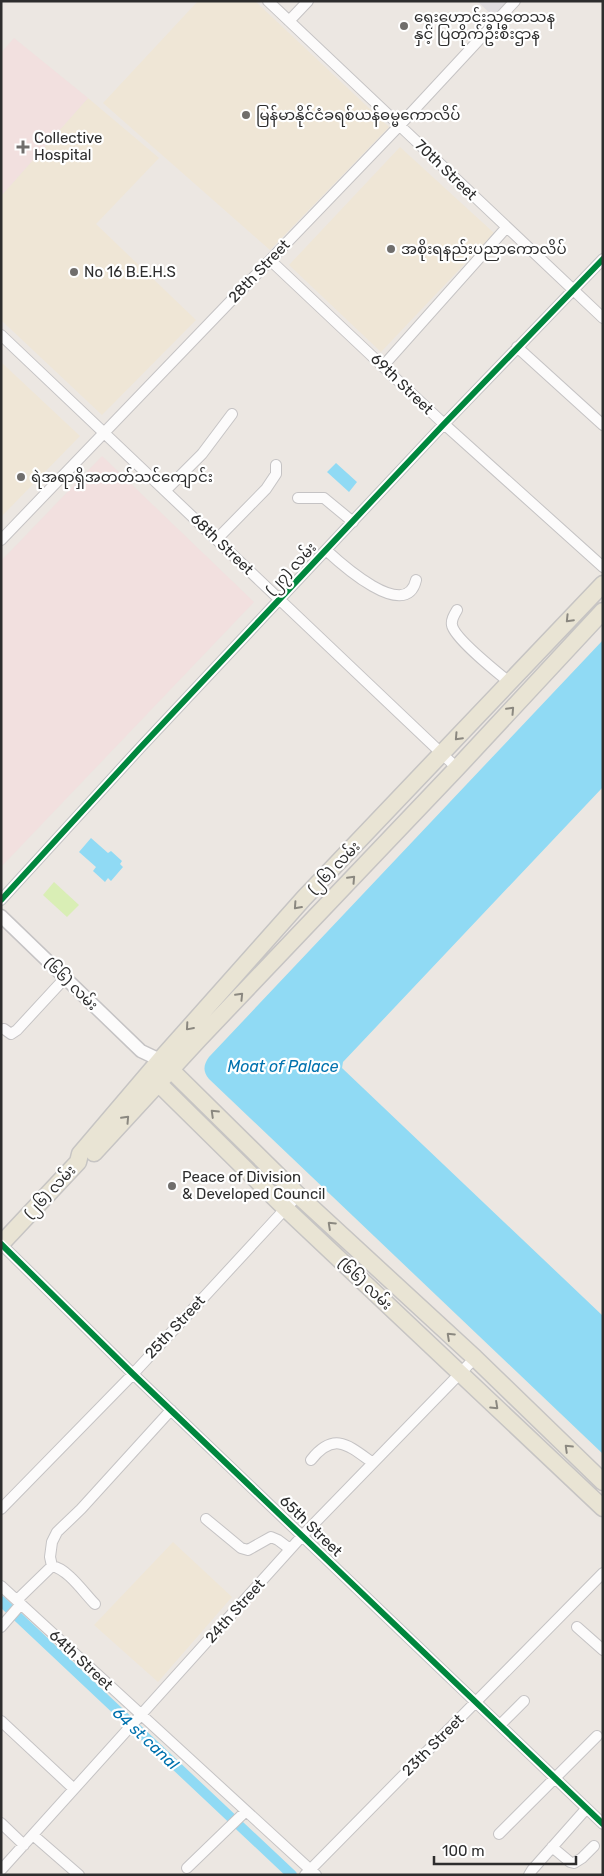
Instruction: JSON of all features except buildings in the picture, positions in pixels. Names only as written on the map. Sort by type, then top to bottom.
[{"type":"main road","name":"(၂၆) လမ်း","points":[[1,1244],[78,1162],[87,1160],[298,905],[603,584]]},
{"type":"main road","name":"(၂၆) လမ်း","points":[[166,1065],[458,768],[603,611]]},
{"type":"main road","name":"(၆၆) လမ်း","points":[[166,1065],[298,1194],[475,1358],[603,1482]]},
{"type":"main road","name":"(၆၆) လမ်း","points":[[154,1079],[285,1208],[603,1508]]},
{"type":"street","name":"70th Street","points":[[268,1],[603,318]]},
{"type":"street","points":[[289,21],[308,1]]},
{"type":"street","name":"28th Street","points":[[1,540],[399,126],[515,1]]},
{"type":"street","points":[[383,366],[506,228]]},
{"type":"street","name":"(၂၇) လမ်း","points":[[1,900],[140,748],[444,424],[603,259]]},
{"type":"street","name":"69th Street","points":[[270,260],[444,424],[603,567]]},
{"type":"street","name":"68th Street","points":[[1,335],[458,768]]},
{"type":"street","points":[[518,347],[603,425]]},
{"type":"street","points":[[166,490],[202,454],[232,414]]},
{"type":"street","points":[[218,539],[266,489],[276,474],[276,465]]},
{"type":"street","points":[[298,498],[324,498],[353,522]]},
{"type":"street","points":[[326,550],[352,572],[373,586],[390,594],[401,595],[408,592],[415,585],[416,580]]},
{"type":"street","points":[[456,610],[452,620],[454,630],[481,660],[509,682]]},
{"type":"street","name":"(၆၆) လမ်း","points":[[1,916],[140,1051],[166,1065]]},
{"type":"street","points":[[4,1028],[11,1034],[17,1030],[65,978]]},
{"type":"street","name":"(၆၆) လမ်း","points":[[140,1051],[154,1079]]},
{"type":"street","name":"25th Street","points":[[1,1509],[133,1374],[298,1194]]},
{"type":"street","name":"65th Street","points":[[1,1244],[133,1374],[603,1824]]},
{"type":"street","name":"24th Street","points":[[1,1870],[290,1549],[475,1358]]},
{"type":"street","points":[[52,1566],[50,1557],[52,1542],[57,1532],[171,1410]]},
{"type":"street","points":[[310,1460],[322,1448],[335,1442],[352,1448],[373,1463]]},
{"type":"street","points":[[206,1519],[241,1548],[248,1550],[271,1537],[290,1549]]},
{"type":"street","points":[[52,1566],[59,1567],[66,1572],[95,1604]]},
{"type":"street","points":[[1,1627],[52,1566]]},
{"type":"street","name":"23th Street","points":[[310,1873],[603,1573]]},
{"type":"street","name":"64th Street","points":[[1,1586],[16,1608],[136,1721],[240,1817],[310,1873]]},
{"type":"street","points":[[577,1627],[603,1650]]},
{"type":"street","points":[[500,1725],[524,1701]]},
{"type":"street","points":[[1,1721],[74,1790]]},
{"type":"street","points":[[499,1834],[597,1736]]},
{"type":"street","points":[[529,1875],[586,1809]]},
{"type":"street","points":[[187,1868],[240,1817]]},
{"type":"street","points":[[1,1823],[24,1845]]},
{"type":"street","points":[[33,1835],[79,1875]]},
{"type":"street","points":[[552,1847],[570,1862],[574,1863],[594,1846]]},
{"type":"shaded area","name":"မြန်မာနိုင်ငံခရစ်ယန်ဓမ္မကောလိပ်","points":[[198,1],[255,1],[389,127],[270,250],[103,103]]},
{"type":"shaded area","points":[[477,1],[508,1],[494,17]]},
{"type":"shaded area","name":"Collective Hospital","points":[[14,38],[88,98],[1,196],[1,53]]},
{"type":"shaded area","name":"No 16 B.E.H.S","points":[[88,98],[159,158],[96,224],[196,320],[102,415],[1,320],[1,196]]},
{"type":"shaded area","name":"အစိုးရနည်းပညာကောလိပ်","points":[[400,147],[494,233],[381,352],[289,265]]},
{"type":"shaded area","name":"ရဲအရာရှိအတတ်သင်ကျောင်း","points":[[1,362],[80,436],[1,517]]},
{"type":"shaded area","points":[[102,456],[254,602],[1,867],[1,561]]},
{"type":"shaded area","points":[[173,1542],[232,1597],[158,1682],[94,1625]]},
{"type":"green space","points":[[54,882],[79,905],[67,917],[43,895]]},
{"type":"water","points":[[336,463],[357,482],[349,492],[327,472]]},
{"type":"water","name":"Moat of Palace","points":[[603,640],[603,787],[343,1062],[342,1068],[603,1316],[603,1454],[209,1079],[204,1068],[209,1057]]},
{"type":"water","points":[[91,838],[108,853],[111,851],[122,861],[120,864],[123,867],[111,881],[108,878],[105,882],[93,871],[96,867],[79,852]]},
{"type":"waterway","name":"64 st canal","points":[[1,1601],[292,1875]]},
{"type":"cycle path","points":[[1,900],[140,748],[444,424],[603,259]]},
{"type":"cycle path","points":[[1,1244],[133,1374],[603,1824]]},
{"type":"place","name":"ရှေးဟောင်းသုတေသန နှင့် ပြတိုက်ဦးစီးဌာန","points":[[404,26]]},
{"type":"place","name":"မြန်မာနိုင်ငံခရစ်ယန်ဓမ္မကောလိပ်","points":[[246,115]]},
{"type":"place","name":"Collective Hospital","points":[[23,147]]},
{"type":"place","name":"အစိုးရနည်းပညာကောလိပ်","points":[[391,249]]},
{"type":"place","name":"No 16 B.E.H.S","points":[[74,272]]},
{"type":"place","name":"ရဲအရာရှိအတတ်သင်ကျောင်း","points":[[21,477]]},
{"type":"place","name":"Peace of Division & Developed Council","points":[[172,1186]]}]
